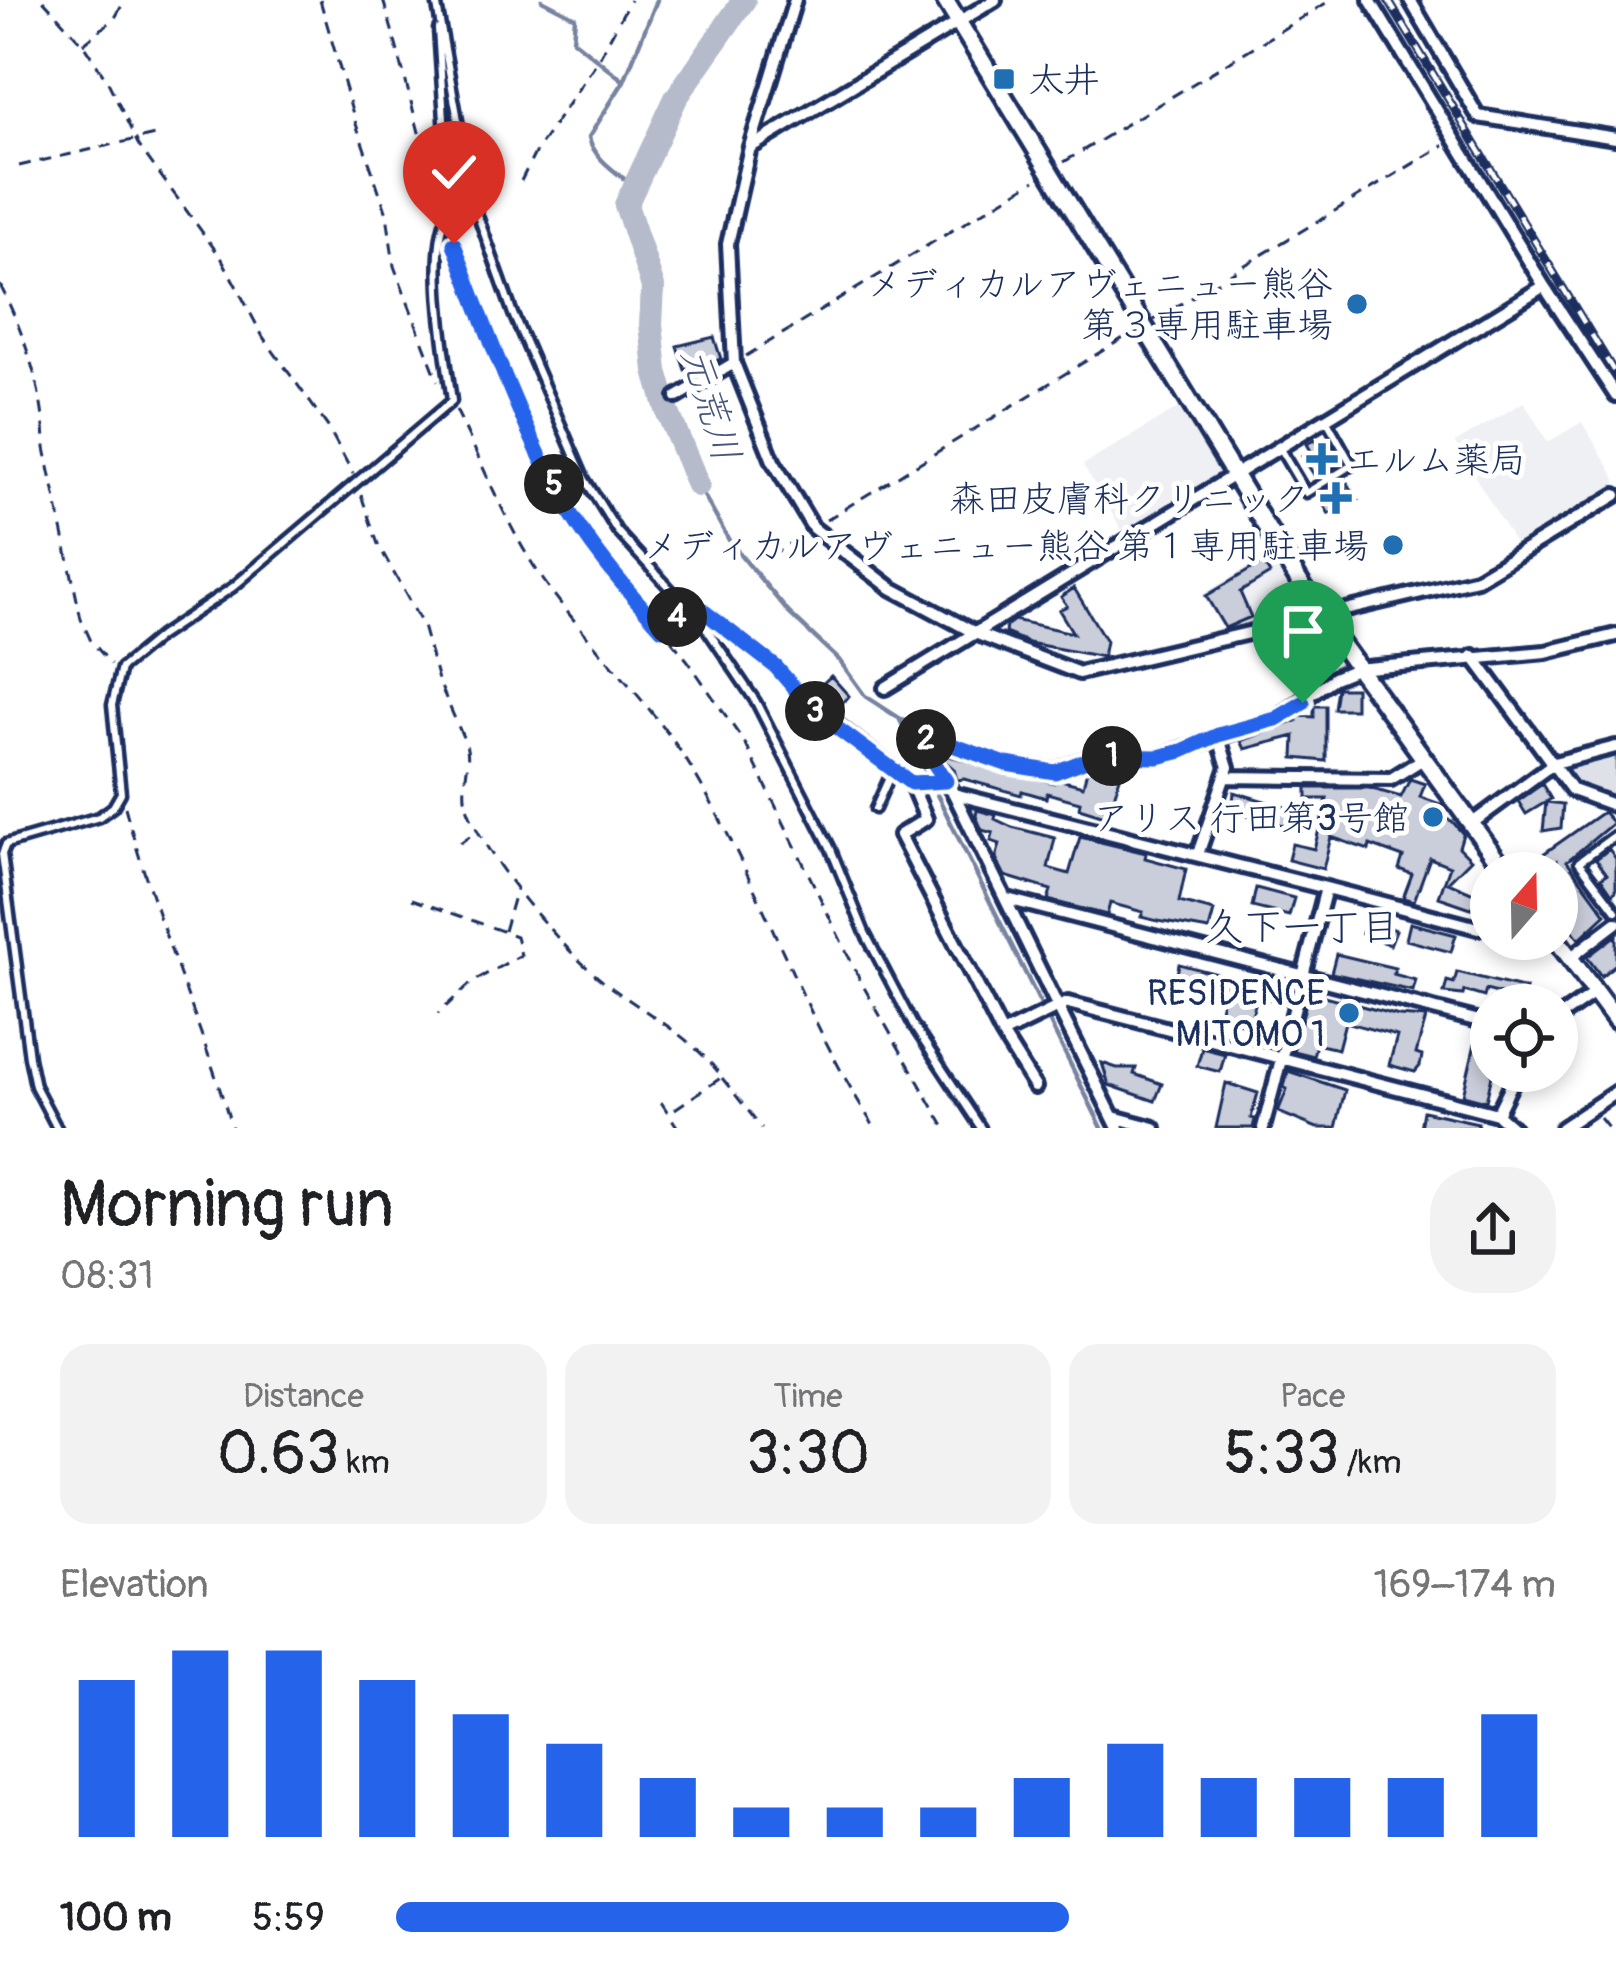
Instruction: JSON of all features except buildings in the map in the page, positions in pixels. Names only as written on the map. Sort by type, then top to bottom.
[{"type":"street","points":[[795,0],[728,244],[734,363],[772,461],[813,528],[891,588],[975,633],[1078,673],[1477,579],[1616,495]]},
{"type":"street","points":[[945,0],[1321,617],[1493,852]]},
{"type":"street","points":[[751,147],[995,0]]},
{"type":"street","points":[[1370,0],[1616,396]]},
{"type":"street","points":[[1410,0],[1478,116],[1616,137]]},
{"type":"street","points":[[885,688],[1544,286]]},
{"type":"street","points":[[677,397],[734,363]]},
{"type":"street","points":[[1154,1128],[1115,1123],[954,794],[942,782],[924,735],[1006,764],[1055,772],[1097,756],[1158,757],[1276,719],[1334,678],[1357,669],[1546,652],[1616,635]]},
{"type":"street","points":[[1473,656],[1572,790],[1616,806]]},
{"type":"street","points":[[805,700],[914,783],[942,782]]},
{"type":"street","points":[[1198,854],[1228,767],[1218,735]]},
{"type":"street","points":[[1472,824],[1554,763],[1616,747]]},
{"type":"street","points":[[1225,777],[1391,779],[1423,759]]},
{"type":"street","points":[[914,783],[926,818],[900,835],[1002,1034],[1035,1087]]},
{"type":"street","points":[[954,794],[1470,926]]},
{"type":"street","points":[[1263,1128],[1326,888]]},
{"type":"street","points":[[1007,899],[1470,1019]]},
{"type":"street","points":[[1578,952],[1616,923]]},
{"type":"street","points":[[1572,960],[1616,1020]]},
{"type":"street","points":[[1578,1004],[1596,992]]},
{"type":"street","points":[[1002,1034],[1068,1004],[1497,1114],[1513,1128]]},
{"type":"street","points":[[1497,1114],[1508,1092]]},
{"type":"street","points":[[1562,1128],[1616,1093]]},
{"type":"lane","points":[[57,1128],[35,1086],[29,1057],[3,841],[99,817],[113,808],[122,793],[112,705],[121,668],[233,587],[452,401],[440,310],[441,224],[451,210],[437,4]]},
{"type":"lane","points":[[437,4],[473,202],[513,314],[584,478],[617,531],[706,628],[756,702],[913,1025],[981,1128]]},
{"type":"lane","points":[[1280,448],[1306,494],[1342,472],[1352,465],[1326,419]]},
{"type":"lane","points":[[680,600],[693,603],[776,667],[805,700]]},
{"type":"lane","points":[[875,809],[893,769]]},
{"type":"lane","points":[[1616,839],[1614,836],[1580,862],[1616,911]]},
{"type":"path","points":[[43,0],[83,44],[135,138],[222,260],[262,337],[328,428],[357,482],[378,544],[423,626],[438,680],[466,744],[464,799],[478,830],[551,932],[590,972],[684,1037],[762,1128]]},
{"type":"path","points":[[83,44],[115,18],[125,0]]},
{"type":"path","points":[[320,0],[387,214],[394,266],[438,382],[540,576],[643,698],[695,775],[818,1032],[875,1128]]},
{"type":"path","points":[[383,0],[416,130],[445,218],[485,328],[558,492],[626,590],[662,629],[746,745],[862,984],[945,1128]]},
{"type":"path","points":[[521,181],[630,0]]},
{"type":"path","points":[[734,363],[1330,0]]},
{"type":"path","points":[[19,166],[159,134]]},
{"type":"path","points":[[770,556],[1455,138]]},
{"type":"path","points":[[0,285],[16,318],[45,423],[45,448],[81,619],[105,658],[121,668]]},
{"type":"path","points":[[1350,462],[1375,448]]},
{"type":"path","points":[[1342,472],[1359,501]]},
{"type":"path","points":[[662,629],[688,608]]},
{"type":"path","points":[[122,793],[146,888],[223,1092],[232,1128]]},
{"type":"path","points":[[460,843],[478,830]]},
{"type":"path","points":[[503,932],[517,887]]},
{"type":"path","points":[[412,899],[516,936],[520,956],[472,982],[438,1014]]},
{"type":"path","points":[[669,1114],[722,1078]]},
{"type":"path","points":[[661,1102],[677,1128]]},
{"type":"path","points":[[1596,1112],[1608,1128]]},
{"type":"shaded area","points":[[1524,402],[1548,442],[1582,422],[1616,479],[1616,487],[1517,547],[1455,443]]},
{"type":"shaded area","points":[[1180,407],[1222,477],[1125,535],[1083,465]]},
{"type":"shaded area","points":[[1269,554],[1307,617],[1226,635],[1202,595]]},
{"type":"shaded area","points":[[1616,753],[1616,800],[1576,785],[1562,766]]},
{"type":"waterway","points":[[542,0],[575,17],[573,40],[624,81],[589,137],[600,158],[632,185]]},
{"type":"waterway","points":[[624,81],[657,0]]},
{"type":"waterway","name":"元荒川","points":[[698,485],[656,371],[653,287],[626,205],[676,98],[744,0]]},
{"type":"waterway","name":"元荒川","points":[[698,485],[730,542],[789,613],[839,660],[865,696],[899,718],[1012,758],[1053,763],[1090,749],[1173,746],[1275,712],[1348,662]]},
{"type":"waterway","name":"元荒川","points":[[1359,661],[1550,644],[1616,628]]},
{"type":"waterway","name":"元荒川","points":[[899,718],[1102,1128]]},
{"type":"railway","points":[[1388,0],[1616,375]]},
{"type":"place","name":"太井","points":[[1004,79]]},
{"type":"place","name":"メディカルアヴェニュー熊谷 第３専用駐車場","points":[[1357,304]]},
{"type":"place","name":"エルム薬局","points":[[1322,459]]},
{"type":"place","name":"森田皮膚科クリニック","points":[[1336,498]]},
{"type":"place","name":"メディカルアヴェニュー熊谷 第１専用駐車場","points":[[1393,545]]},
{"type":"place","name":"アリス 行田第3号館","points":[[1433,817]]},
{"type":"place","name":"RESIDENCE MITOMO 1","points":[[1349,1013]]},
{"type":"district","name":"久下一丁目","points":[[1302,926]]},
{"type":"route","points":[[454,244],[485,328],[558,492],[626,590],[662,629],[688,608],[680,600],[693,603],[776,667],[814,711],[911,783],[946,781],[924,735],[1006,764],[1055,772],[1097,756],[1158,757],[1182,751],[1276,719],[1303,703]]}]
